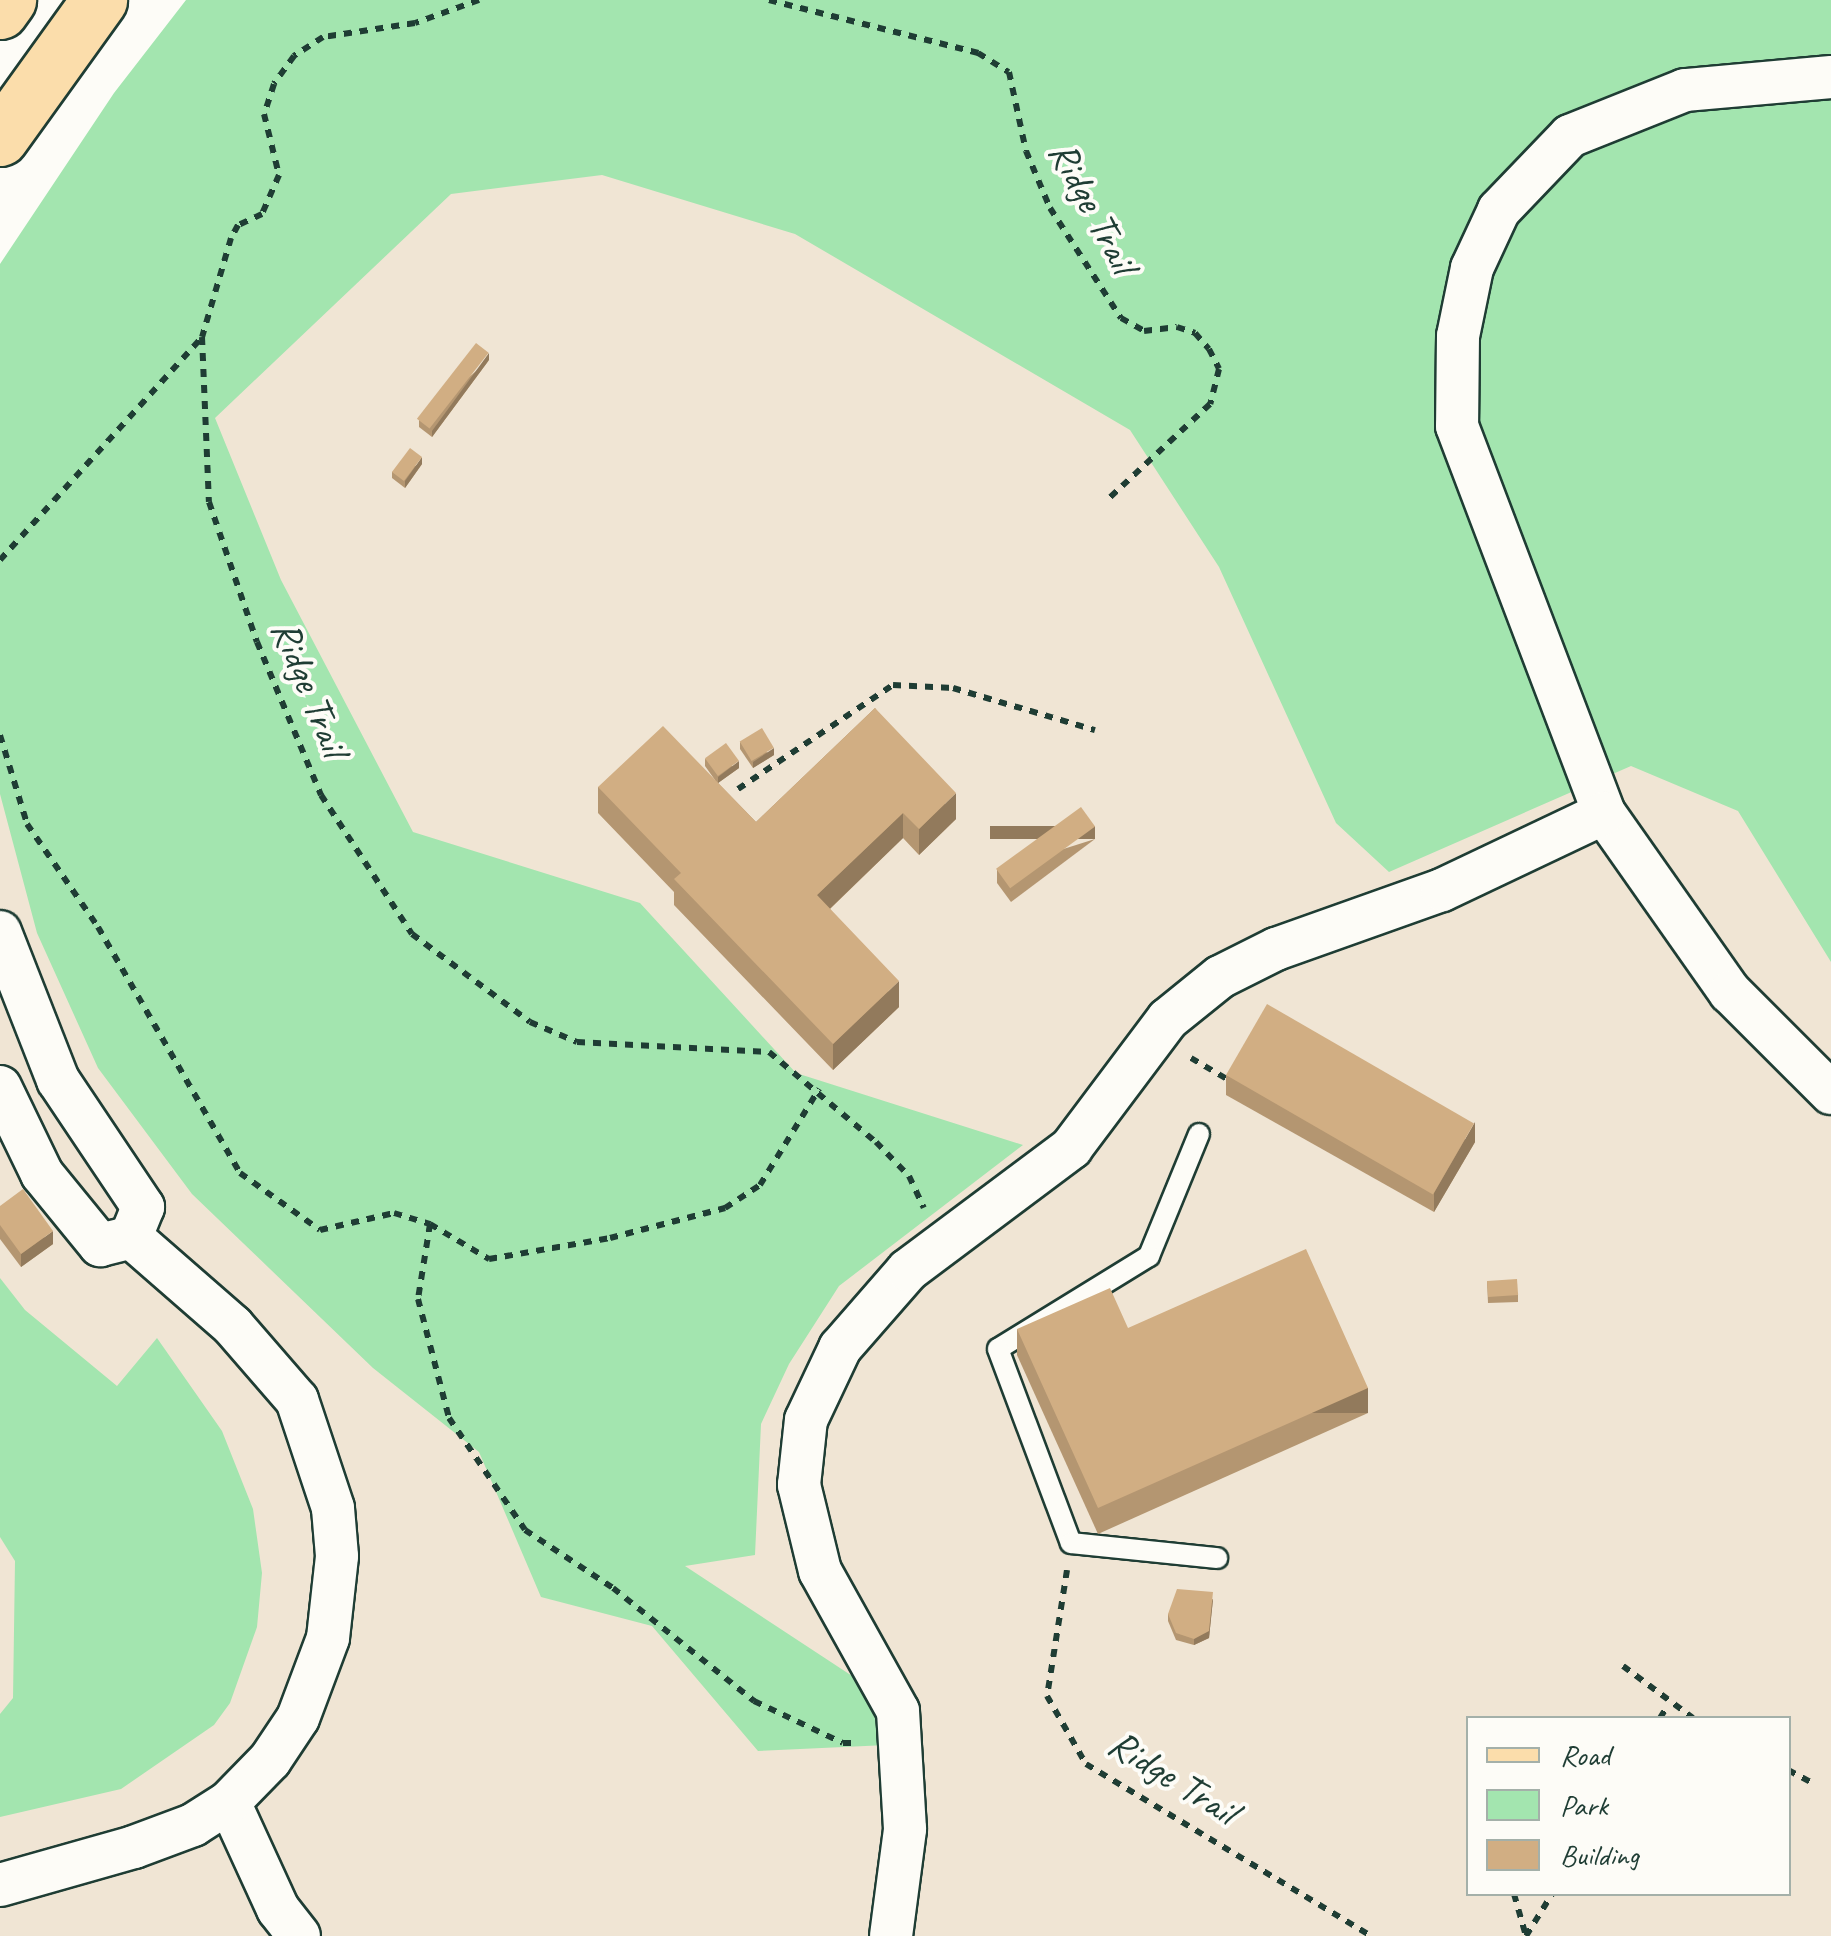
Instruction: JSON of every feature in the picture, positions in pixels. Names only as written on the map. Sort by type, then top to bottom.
[{"type":"main road","points":[[0,10],[8,0]]},
{"type":"main road","points":[[0,138],[100,0]]},
{"type":"street","points":[[1831,77],[1685,90],[1570,136],[1499,210],[1472,268],[1458,336],[1457,426],[1604,813],[1730,992],[1831,1093]]},
{"type":"street","points":[[891,1936],[905,1829],[903,1744],[886,1679],[820,1571],[799,1485],[815,1394],[859,1322],[950,1234],[1072,1148],[1168,1018],[1220,977],[1276,949],[1442,890],[1604,813]]},
{"type":"street","points":[[0,932],[58,1080],[143,1207],[132,1237]]},
{"type":"street","points":[[0,1088],[42,1174],[100,1245],[132,1237]]},
{"type":"street","points":[[0,1885],[134,1848],[193,1825],[228,1802],[270,1760],[316,1678],[335,1596],[333,1508],[297,1400],[269,1362],[132,1237]]},
{"type":"street","points":[[228,1802],[278,1909],[300,1936]]},
{"type":"lane","points":[[1198,1134],[1150,1256],[998,1349],[1071,1543],[1217,1558]]},
{"type":"path","name":"Ridge Trail","points":[[479,0],[415,23],[323,37],[304,48],[274,84],[264,114],[279,175],[262,214],[238,226],[232,238],[202,337],[209,502],[257,642],[321,795],[412,934],[557,1035],[603,1046],[769,1052],[820,1088],[910,1176],[926,1214]]},
{"type":"path","name":"Ridge Trail","points":[[769,0],[978,53],[1009,72],[1026,151],[1050,208],[1120,318],[1144,331],[1177,327],[1195,332],[1208,349],[1220,369],[1210,404],[1106,502]]},
{"type":"path","points":[[0,560],[202,337]]},
{"type":"path","points":[[738,788],[893,686],[953,688],[1095,730]]},
{"type":"path","points":[[0,735],[27,824],[98,927],[240,1173],[320,1230],[394,1214],[430,1224],[489,1258],[610,1238],[725,1208],[760,1185],[820,1088]]},
{"type":"path","points":[[1177,1050],[1233,1082]]},
{"type":"path","points":[[430,1224],[418,1299],[449,1418],[525,1530],[614,1588],[754,1701],[843,1742],[903,1744]]},
{"type":"path","name":"Ridge Trail","points":[[1071,1543],[1047,1696],[1086,1764],[1371,1936]]},
{"type":"path","points":[[1623,1666],[1668,1705],[1689,1716]]},
{"type":"path","points":[[1661,1716],[1668,1705]]},
{"type":"path","points":[[1791,1772],[1814,1784]]},
{"type":"path","points":[[1515,1896],[1526,1936],[1551,1896]]},
{"type":"shaded area","points":[[210,0],[1831,0],[1831,1936],[0,1936],[0,302]]},
{"type":"green space","points":[[186,0],[1831,0],[1831,962],[1738,811],[1631,766],[1389,872],[1336,823],[1219,567],[1130,430],[795,234],[602,175],[451,194],[215,418],[281,580],[413,832],[640,903],[796,1073],[1023,1145],[839,1286],[789,1364],[761,1424],[755,1555],[685,1566],[875,1691],[887,1745],[758,1751],[652,1626],[541,1597],[479,1452],[373,1368],[192,1194],[98,1068],[37,933],[0,794],[0,264],[114,93]]},
{"type":"green space","points":[[0,1278],[25,1310],[117,1386],[157,1338],[222,1431],[253,1509],[262,1573],[257,1627],[230,1703],[214,1725],[121,1789],[0,1817],[0,1714],[13,1698],[15,1561],[0,1537]]},
{"type":"building","points":[[476,343],[489,353],[430,428],[417,419]]},
{"type":"building","points":[[410,448],[422,457],[404,481],[392,472]]},
{"type":"building","points":[[875,708],[956,793],[919,829],[903,813],[817,895],[899,981],[833,1044],[674,879],[681,873],[598,787],[663,726],[756,822]]},
{"type":"building","points":[[762,728],[774,748],[752,761],[740,741]]},
{"type":"building","points":[[726,743],[739,761],[718,776],[705,758]]},
{"type":"building","points":[[1081,807],[1095,826],[1010,888],[996,869]]},
{"type":"building","points":[[1267,1004],[1474,1124],[1433,1195],[1226,1075]]},
{"type":"building","points":[[23,1189],[53,1231],[21,1254],[0,1225],[0,1206]]},
{"type":"building","points":[[1306,1249],[1368,1388],[1098,1508],[1017,1329],[1110,1288],[1128,1328]]},
{"type":"building","points":[[1517,1279],[1518,1295],[1488,1297],[1487,1281]]},
{"type":"building","points":[[1177,1589],[1213,1592],[1209,1631],[1194,1639],[1176,1633],[1168,1614]]}]
